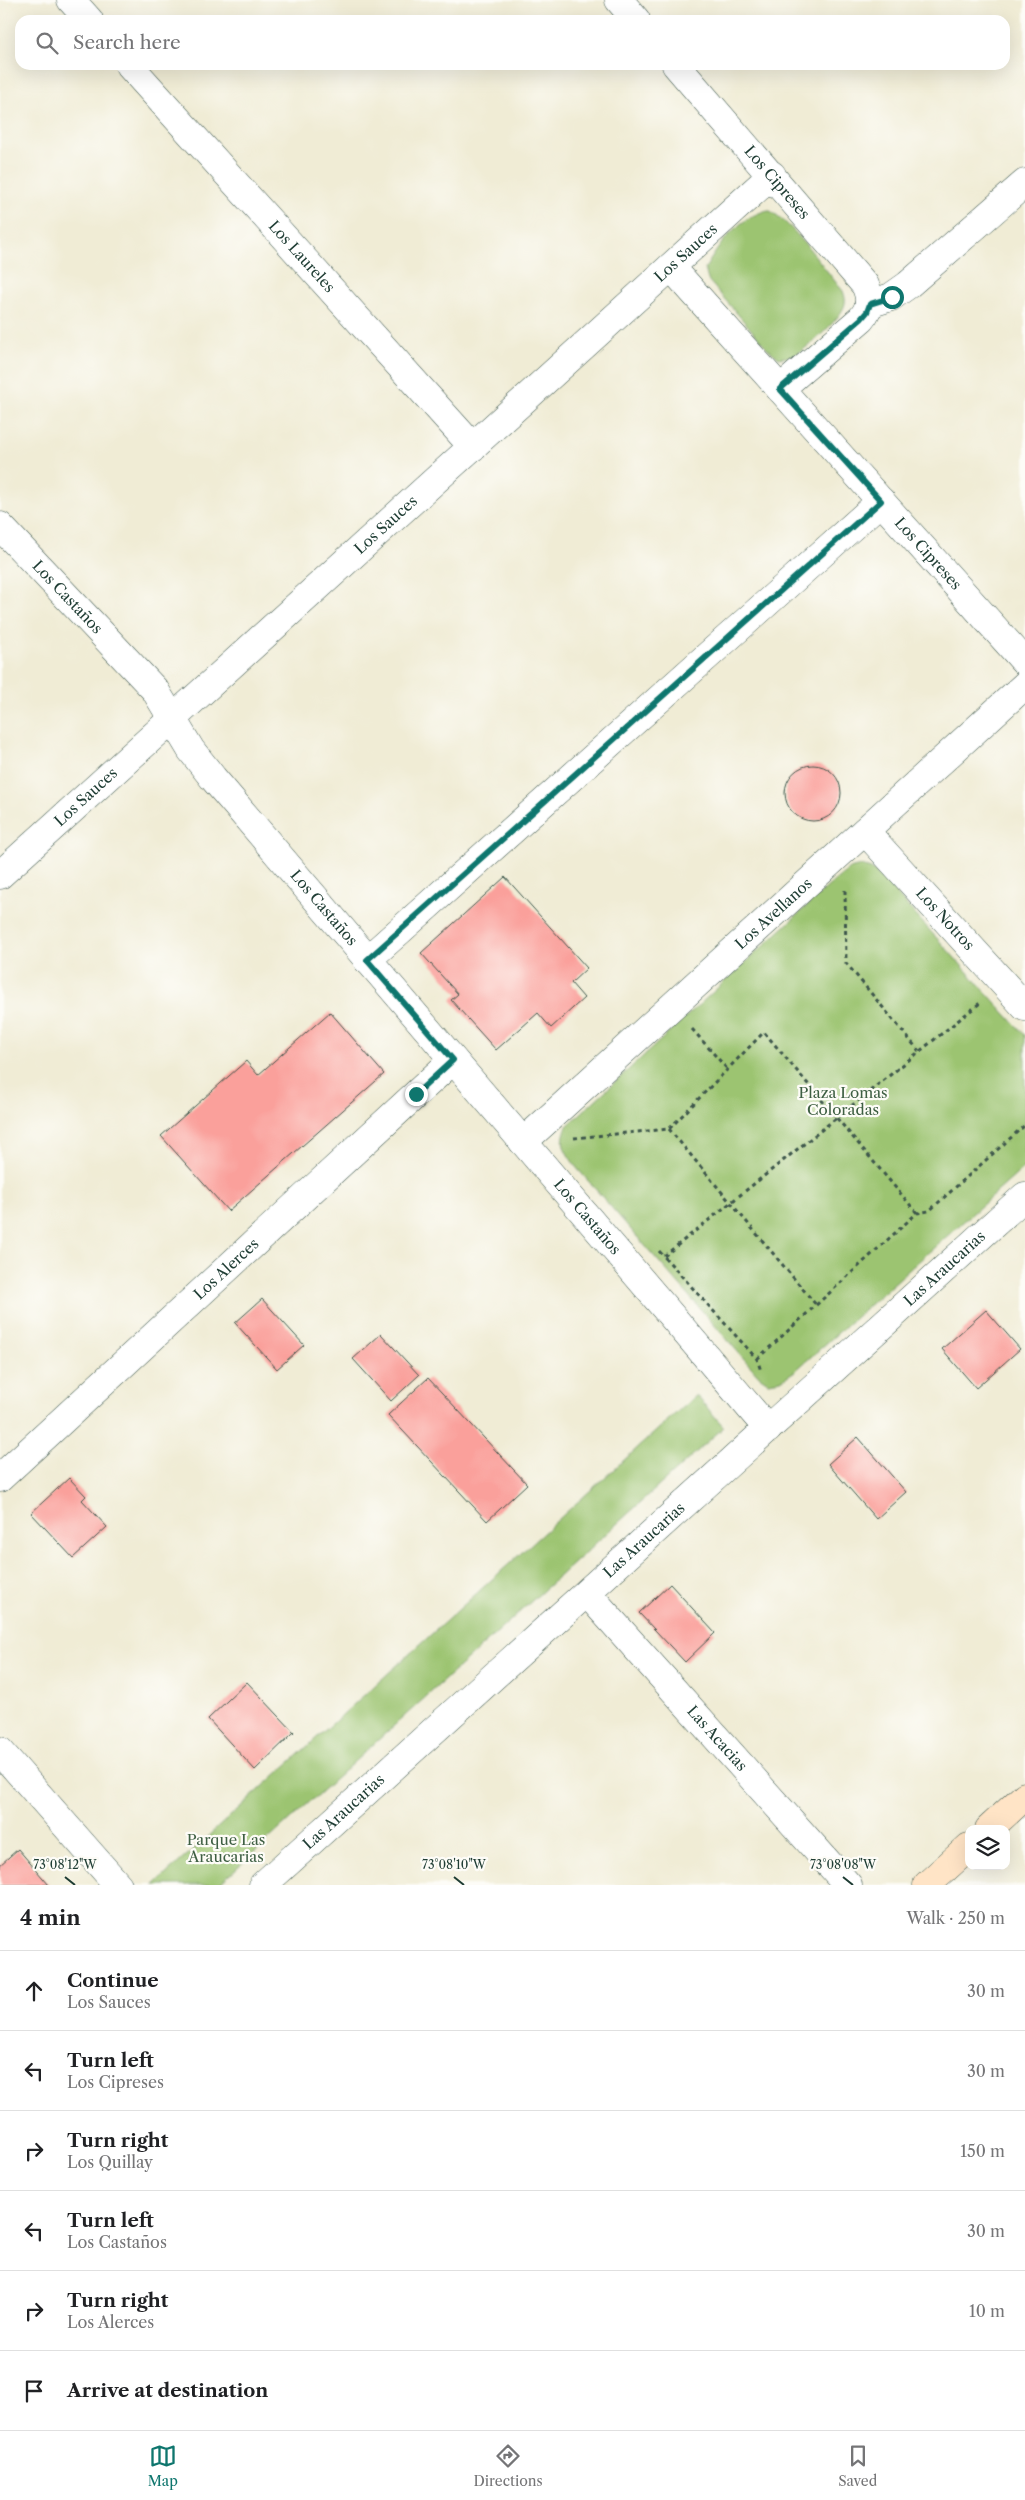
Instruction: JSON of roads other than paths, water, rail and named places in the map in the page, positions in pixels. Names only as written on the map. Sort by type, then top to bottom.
[{"type":"street","points":[[71,0],[84,15]]},
{"type":"street","points":[[618,0],[632,15]]},
{"type":"street","name":"Los Laureles","points":[[134,70],[473,447]]},
{"type":"street","name":"Los Cipreses","points":[[680,70],[865,285],[869,294],[870,304]]},
{"type":"street","name":"Los Sauces","points":[[0,875],[672,268],[772,175]]},
{"type":"street","points":[[780,389],[861,319],[867,312],[870,304],[892,297],[908,286],[1025,183]]},
{"type":"street","name":"Los Cipreses","points":[[672,268],[1025,662]]},
{"type":"street","points":[[367,960],[881,501]]},
{"type":"street","name":"Los Castaños","points":[[0,526],[155,690],[191,750],[213,778],[768,1429]]},
{"type":"street","name":"Los Avellanos","points":[[523,1142],[1025,685]]},
{"type":"street","name":"Los Notros","points":[[865,831],[1025,1007]]},
{"type":"street","name":"Los Alerces","points":[[0,1478],[453,1060]]},
{"type":"street","name":"Las Araucarias","points":[[263,1885],[1025,1196]]},
{"type":"street","name":"Las Acacias","points":[[586,1593],[848,1885]]},
{"type":"street","points":[[0,1751],[118,1885]]},
{"type":"street","points":[[993,1825],[1025,1796]]},
{"type":"street","points":[[927,1885],[965,1851]]},
{"type":"park label","name":"Plaza Lomas Coloradas","points":[[843,1102]]},
{"type":"park label","name":"Parque Las Araucarias","points":[[226,1848]]}]
